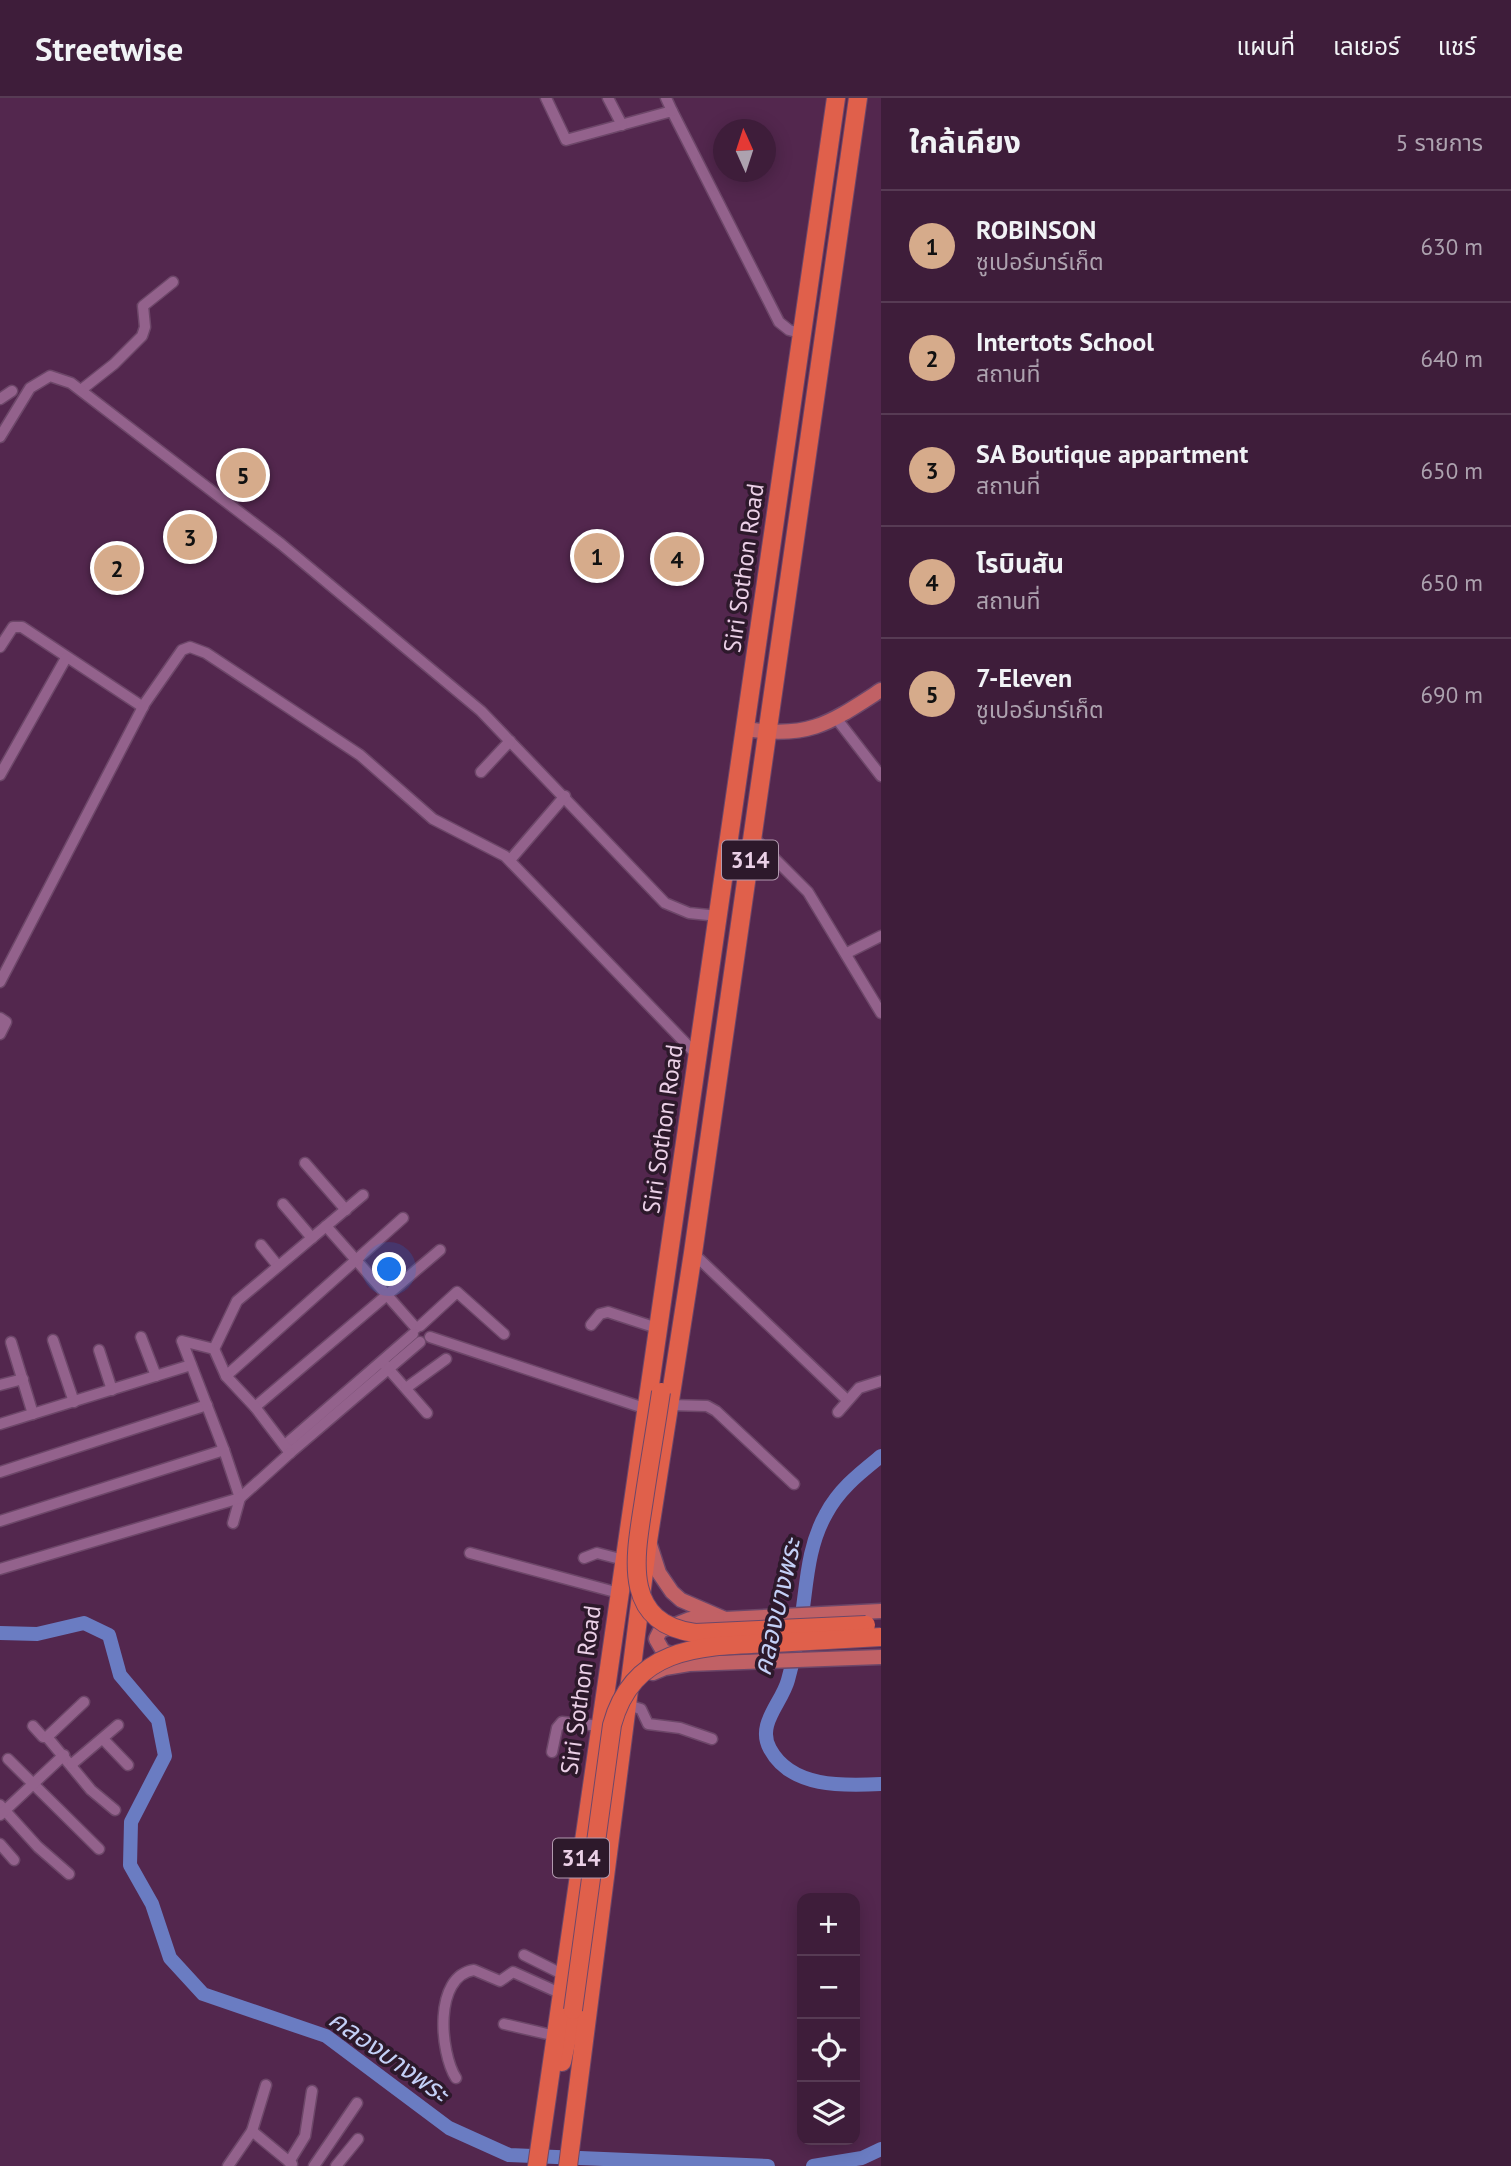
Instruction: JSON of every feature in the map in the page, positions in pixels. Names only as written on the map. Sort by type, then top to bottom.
[{"type":"highway","name":"Siri Sothon Road","points":[[537,2166],[550,2101],[564,1975],[804,334],[836,98]]},
{"type":"highway","name":"Siri Sothon Road","points":[[568,2166],[665,1398],[693,1253],[858,98]]},
{"type":"highway","points":[[686,1142],[680,1259],[665,1398],[636,1561],[641,1594],[654,1615],[675,1629],[695,1633],[874,1625]]},
{"type":"highway","points":[[617,1616],[627,1625],[638,1621]]},
{"type":"highway","points":[[545,2166],[550,2101],[573,2010],[610,1735],[617,1707],[631,1685],[662,1660],[695,1647],[881,1637]]},
{"type":"highway","points":[[612,1650],[622,1644],[634,1650]]},
{"type":"main road","points":[[746,729],[768,733],[801,732],[836,718],[881,690]]},
{"type":"main road","points":[[648,1541],[659,1573],[672,1592],[681,1600],[725,1619]]},
{"type":"main road","points":[[718,1664],[670,1654],[663,1651],[656,1639],[660,1631],[690,1619],[881,1611]]},
{"type":"main road","points":[[627,1702],[641,1683],[665,1668],[881,1657]]},
{"type":"street","points":[[546,98],[566,140],[672,111]]},
{"type":"street","points":[[608,98],[622,125]]},
{"type":"street","points":[[666,98],[779,322],[783,327],[804,334]]},
{"type":"street","points":[[81,390],[138,342],[145,327],[143,306],[173,282]]},
{"type":"street","points":[[0,437],[30,388],[44,377],[57,377],[81,390],[377,621],[481,711],[665,903],[689,913],[719,916]]},
{"type":"street","points":[[0,399],[12,391]]},
{"type":"street","points":[[0,647],[13,627],[22,627],[143,707]]},
{"type":"street","points":[[0,982],[143,707],[182,650],[190,647],[206,653],[360,755],[433,820],[510,860],[698,1056]]},
{"type":"street","points":[[0,775],[66,658]]},
{"type":"street","points":[[836,718],[881,776]]},
{"type":"street","points":[[481,772],[510,741]]},
{"type":"street","points":[[510,860],[565,796]]},
{"type":"street","points":[[753,837],[808,892],[880,1010]]},
{"type":"street","points":[[847,953],[881,936]]},
{"type":"street","points":[[0,1018],[6,1022],[0,1034]]},
{"type":"street","points":[[305,1163],[345,1210]]},
{"type":"street","points":[[288,1449],[256,1407],[226,1376],[214,1349],[237,1301],[363,1195]]},
{"type":"street","points":[[284,1204],[312,1238]]},
{"type":"street","points":[[226,1376],[403,1218]]},
{"type":"street","points":[[326,1226],[420,1333],[647,1409]]},
{"type":"street","points":[[261,1245],[278,1266]]},
{"type":"street","points":[[256,1407],[440,1250]]},
{"type":"street","points":[[693,1253],[846,1399]]},
{"type":"street","points":[[233,1523],[240,1498],[288,1449],[420,1333],[457,1292],[504,1334]]},
{"type":"street","points":[[591,1325],[600,1314],[608,1312],[657,1328]]},
{"type":"street","points":[[141,1337],[156,1376]]},
{"type":"street","points":[[53,1340],[74,1402]]},
{"type":"street","points":[[214,1349],[182,1341],[240,1498]]},
{"type":"street","points":[[11,1342],[33,1414]]},
{"type":"street","points":[[99,1350],[112,1390]]},
{"type":"street","points":[[406,1388],[446,1359]]},
{"type":"street","points":[[384,1364],[427,1413]]},
{"type":"street","points":[[0,1424],[191,1365]]},
{"type":"street","points":[[0,1385],[23,1379]]},
{"type":"street","points":[[838,1412],[846,1399],[859,1388],[881,1381]]},
{"type":"street","points":[[665,1398],[707,1406],[716,1411],[794,1484]]},
{"type":"street","points":[[0,1472],[207,1405]]},
{"type":"street","points":[[0,1521],[224,1450]]},
{"type":"street","points":[[0,1569],[240,1498]]},
{"type":"street","points":[[470,1553],[619,1593]]},
{"type":"street","points":[[584,1558],[597,1553],[624,1560]]},
{"type":"street","points":[[47,1737],[84,1702]]},
{"type":"street","points":[[627,1702],[641,1709],[648,1724],[680,1728],[712,1740]]},
{"type":"street","points":[[552,1752],[556,1728],[562,1722],[600,1726]]},
{"type":"street","points":[[33,1726],[68,1760],[73,1770],[91,1790],[115,1810]]},
{"type":"street","points":[[69,1874],[2,1810],[118,1726]]},
{"type":"street","points":[[103,1739],[128,1765]]},
{"type":"street","points":[[8,1759],[99,1849]]},
{"type":"street","points":[[0,1844],[14,1860]]},
{"type":"street","points":[[524,1955],[564,1975]]},
{"type":"street","points":[[456,2078],[445,2056],[443,2014],[452,1987],[461,1976],[474,1970],[500,1981],[513,1972],[562,1994]]},
{"type":"street","points":[[504,2024],[556,2036]]},
{"type":"street","points":[[228,2166],[252,2131],[266,2085]]},
{"type":"street","points":[[252,2131],[291,2164],[305,2136],[312,2091]]},
{"type":"street","points":[[314,2166],[356,2103]]},
{"type":"street","points":[[336,2166],[358,2139]]},
{"type":"waterway","name":"คลองบางพระ","points":[[881,1456],[844,1489],[831,1505],[819,1528],[810,1557],[799,1633],[789,1674],[766,1731],[770,1749],[779,1762],[804,1778],[835,1784],[881,1784]]},
{"type":"waterway","name":"คลองบางพระ","points":[[0,1633],[37,1634],[84,1623],[109,1635],[120,1675],[158,1720],[165,1756],[131,1822],[130,1865],[152,1904],[170,1958],[203,1994],[326,2036],[449,2128],[509,2155],[768,2166]]},
{"type":"waterway","name":"คลองบางพระ","points":[[813,2166],[862,2158],[881,2149]]},
{"type":"place","name":"7-Eleven","points":[[243,475]]},
{"type":"place","name":"SA Boutique appartment","points":[[190,537]]},
{"type":"place","name":"ROBINSON","points":[[597,556]]},
{"type":"place","name":"โรบินสัน","points":[[677,559]]},
{"type":"place","name":"Intertots School","points":[[117,568]]}]
